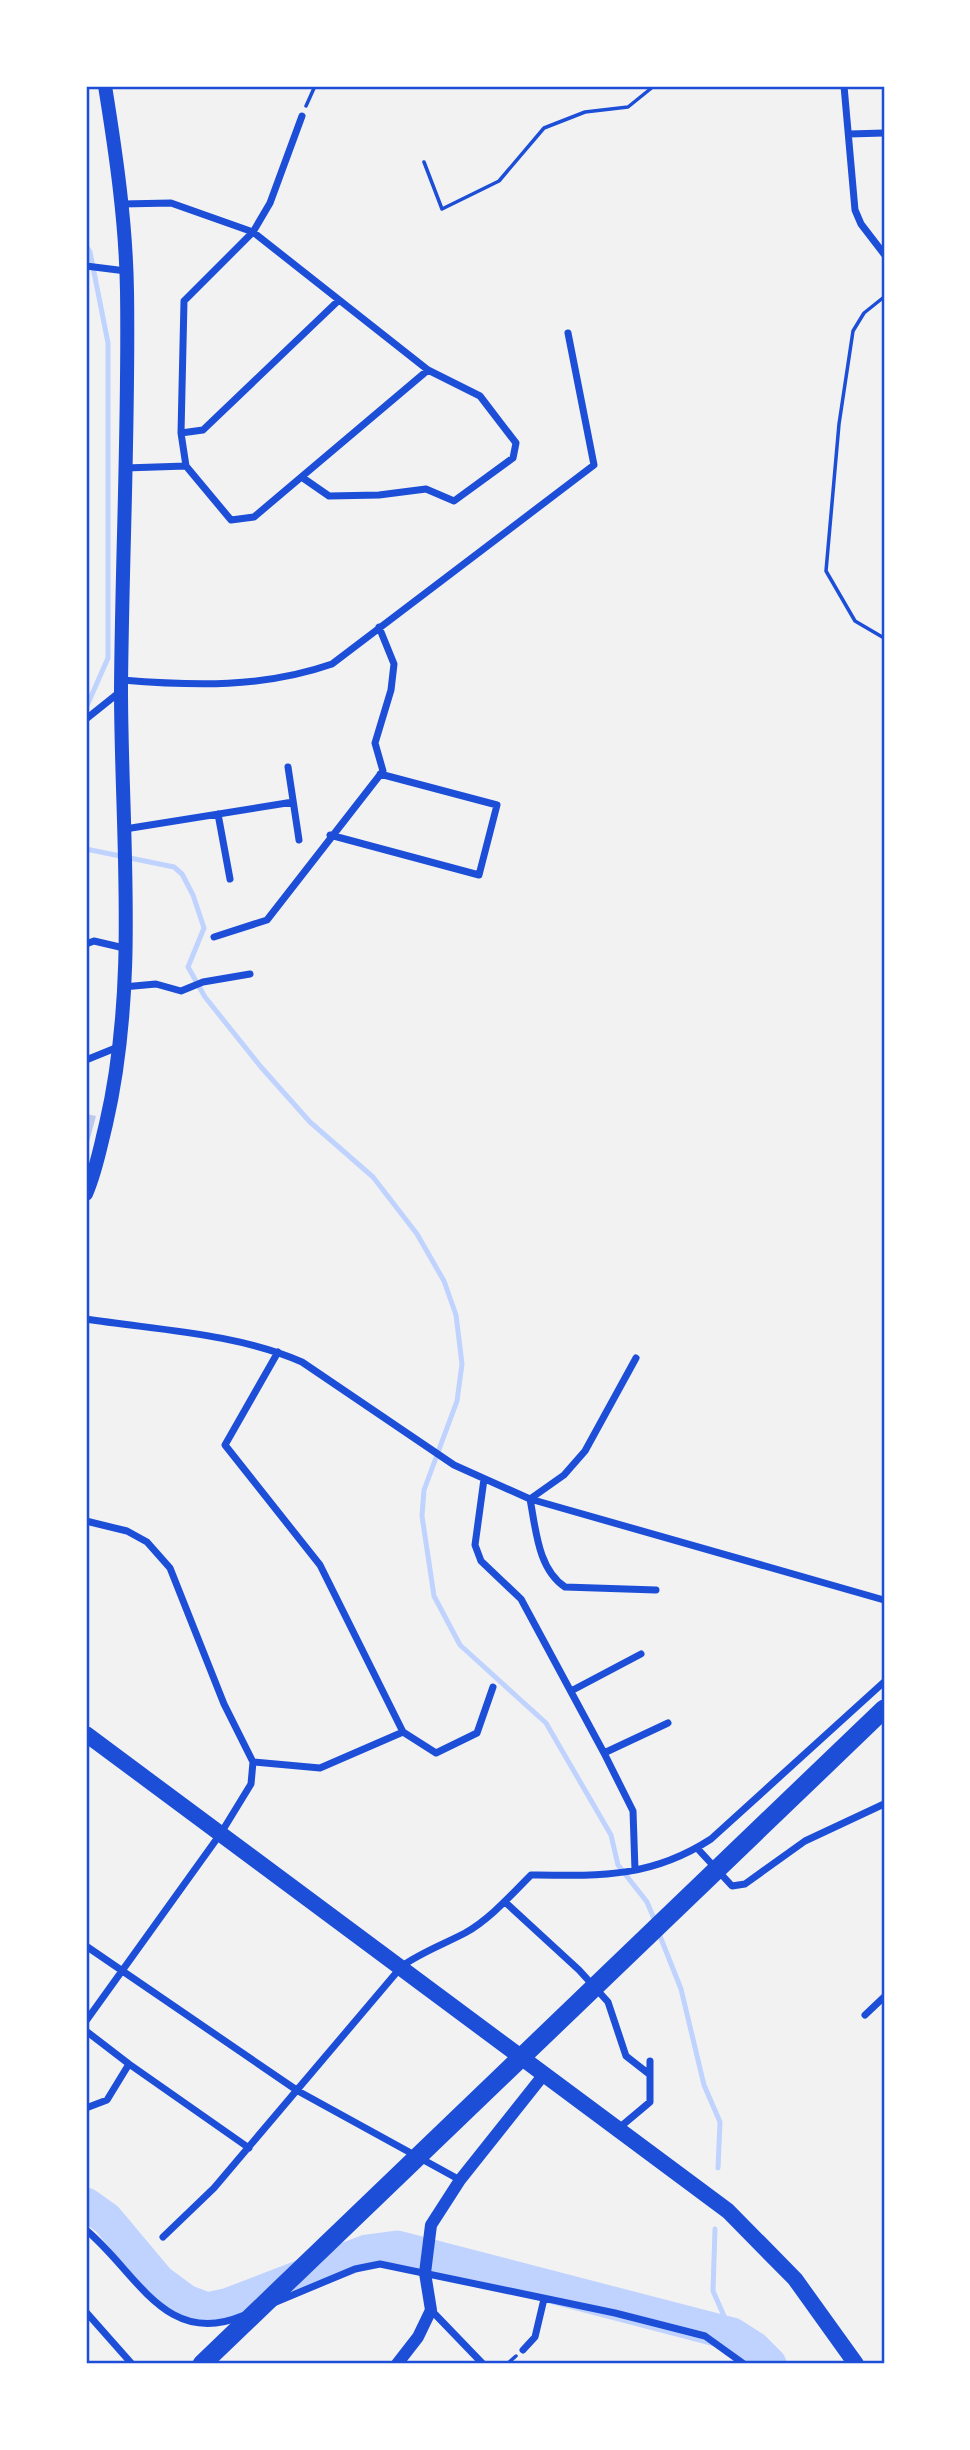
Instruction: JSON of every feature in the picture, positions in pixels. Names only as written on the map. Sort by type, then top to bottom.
[{"type":"highway","points":[[225,2353],[884,1710]]},
{"type":"highway","points":[[202,2364],[225,2353],[884,1726]]},
{"type":"main road","points":[[86,1194],[94,1177],[114,1089],[124,948],[121,685],[126,271],[121,204],[104,86]]},
{"type":"main road","points":[[86,1734],[402,1966],[728,2211],[795,2279],[856,2364]]},
{"type":"street","points":[[844,86],[855,210],[861,224],[884,254]]},
{"type":"street","points":[[302,116],[270,203],[253,232],[184,301],[181,433],[186,466],[231,520],[254,517],[428,370]]},
{"type":"street","points":[[849,134],[884,133]]},
{"type":"street","points":[[121,204],[171,203],[253,232],[428,370],[480,396],[516,443],[513,458],[454,501],[426,489],[380,495],[329,496],[303,478]]},
{"type":"street","points":[[86,266],[126,271]]},
{"type":"street","points":[[181,433],[203,430],[339,300]]},
{"type":"street","points":[[86,719],[121,685],[248,684],[295,677],[332,664],[594,465],[568,333]]},
{"type":"street","points":[[125,468],[186,466]]},
{"type":"street","points":[[214,937],[267,920],[330,835],[383,771],[375,743],[391,690],[394,664],[379,627]]},
{"type":"street","points":[[288,766],[299,840]]},
{"type":"street","points":[[330,835],[479,875],[497,805],[380,774]]},
{"type":"street","points":[[124,829],[293,802]]},
{"type":"street","points":[[218,814],[230,879]]},
{"type":"street","points":[[86,944],[94,941],[124,948]]},
{"type":"street","points":[[123,987],[156,984],[181,991],[202,982],[250,974]]},
{"type":"street","points":[[86,1060],[119,1047]]},
{"type":"street","points":[[86,1319],[195,1335],[278,1352],[302,1362],[413,1439],[485,1479],[530,1499],[884,1600]]},
{"type":"street","points":[[278,1352],[225,1445],[320,1565],[403,1732],[436,1753],[477,1732],[493,1687]]},
{"type":"street","points":[[530,1499],[564,1475],[585,1451],[636,1358]]},
{"type":"street","points":[[485,1479],[475,1545],[481,1560],[521,1599],[633,1811],[635,1870]]},
{"type":"street","points":[[530,1499],[545,1563],[554,1579],[565,1587],[656,1590]]},
{"type":"street","points":[[86,1521],[127,1531],[147,1542],[170,1567],[224,1704],[253,1762],[251,1784],[220,1833],[86,2021]]},
{"type":"street","points":[[571,1691],[641,1654]]},
{"type":"street","points":[[163,2237],[214,2188],[402,1966],[425,1950],[466,1932],[505,1902],[531,1875],[612,1876],[697,1847],[792,1767],[884,1682]]},
{"type":"street","points":[[604,1753],[668,1723]]},
{"type":"street","points":[[253,1762],[320,1768],[403,1732]]},
{"type":"street","points":[[697,1847],[732,1886],[746,1884],[805,1841],[884,1804]]},
{"type":"street","points":[[505,1902],[579,1970],[608,2002],[626,2056],[649,2074]]},
{"type":"street","points":[[86,1946],[298,2091],[460,2180]]},
{"type":"street","points":[[865,2015],[884,1997]]},
{"type":"street","points":[[86,2031],[248,2148]]},
{"type":"street","points":[[619,2128],[650,2102],[650,2060]]},
{"type":"street","points":[[86,2108],[107,2100],[129,2064]]},
{"type":"street","points":[[483,2364],[431,2310],[425,2273],[431,2225],[460,2180],[545,2073]]},
{"type":"street","points":[[86,2230],[108,2248],[142,2290],[160,2306],[199,2325],[221,2325],[355,2269],[380,2264],[705,2336],[744,2364]]},
{"type":"street","points":[[523,2350],[535,2337],[544,2299]]},
{"type":"street","points":[[402,2362],[431,2310]]},
{"type":"street","points":[[86,2312],[132,2364]]},
{"type":"path","points":[[302,116],[314,86]]},
{"type":"path","points":[[424,162],[442,209],[499,181],[544,128],[585,112],[628,107],[654,86]]},
{"type":"path","points":[[884,297],[864,313],[853,331],[839,424],[826,571],[855,621],[884,638]]},
{"type":"building","points":[[86,1114],[96,1116],[89,1142],[86,1141]]},
{"type":"waterway","points":[[86,246],[90,252],[108,343],[108,658],[86,708]]},
{"type":"waterway","points":[[86,849],[174,867],[182,874],[193,895],[204,928],[188,967],[205,997],[261,1067],[310,1122],[373,1177],[417,1234],[444,1281],[456,1315],[462,1364],[457,1401],[424,1490],[422,1516],[434,1596],[460,1645],[546,1723],[611,1835],[618,1865],[647,1902],[655,1921]]},
{"type":"waterway","points":[[658,1931],[681,1989],[704,2085],[720,2122],[718,2168]]},
{"type":"waterway","points":[[86,2204],[107,2219],[159,2281],[186,2301],[207,2309],[229,2304],[367,2251],[397,2247],[732,2334],[754,2348],[770,2364]]},
{"type":"waterway","points":[[715,2229],[713,2291],[732,2334]]}]
